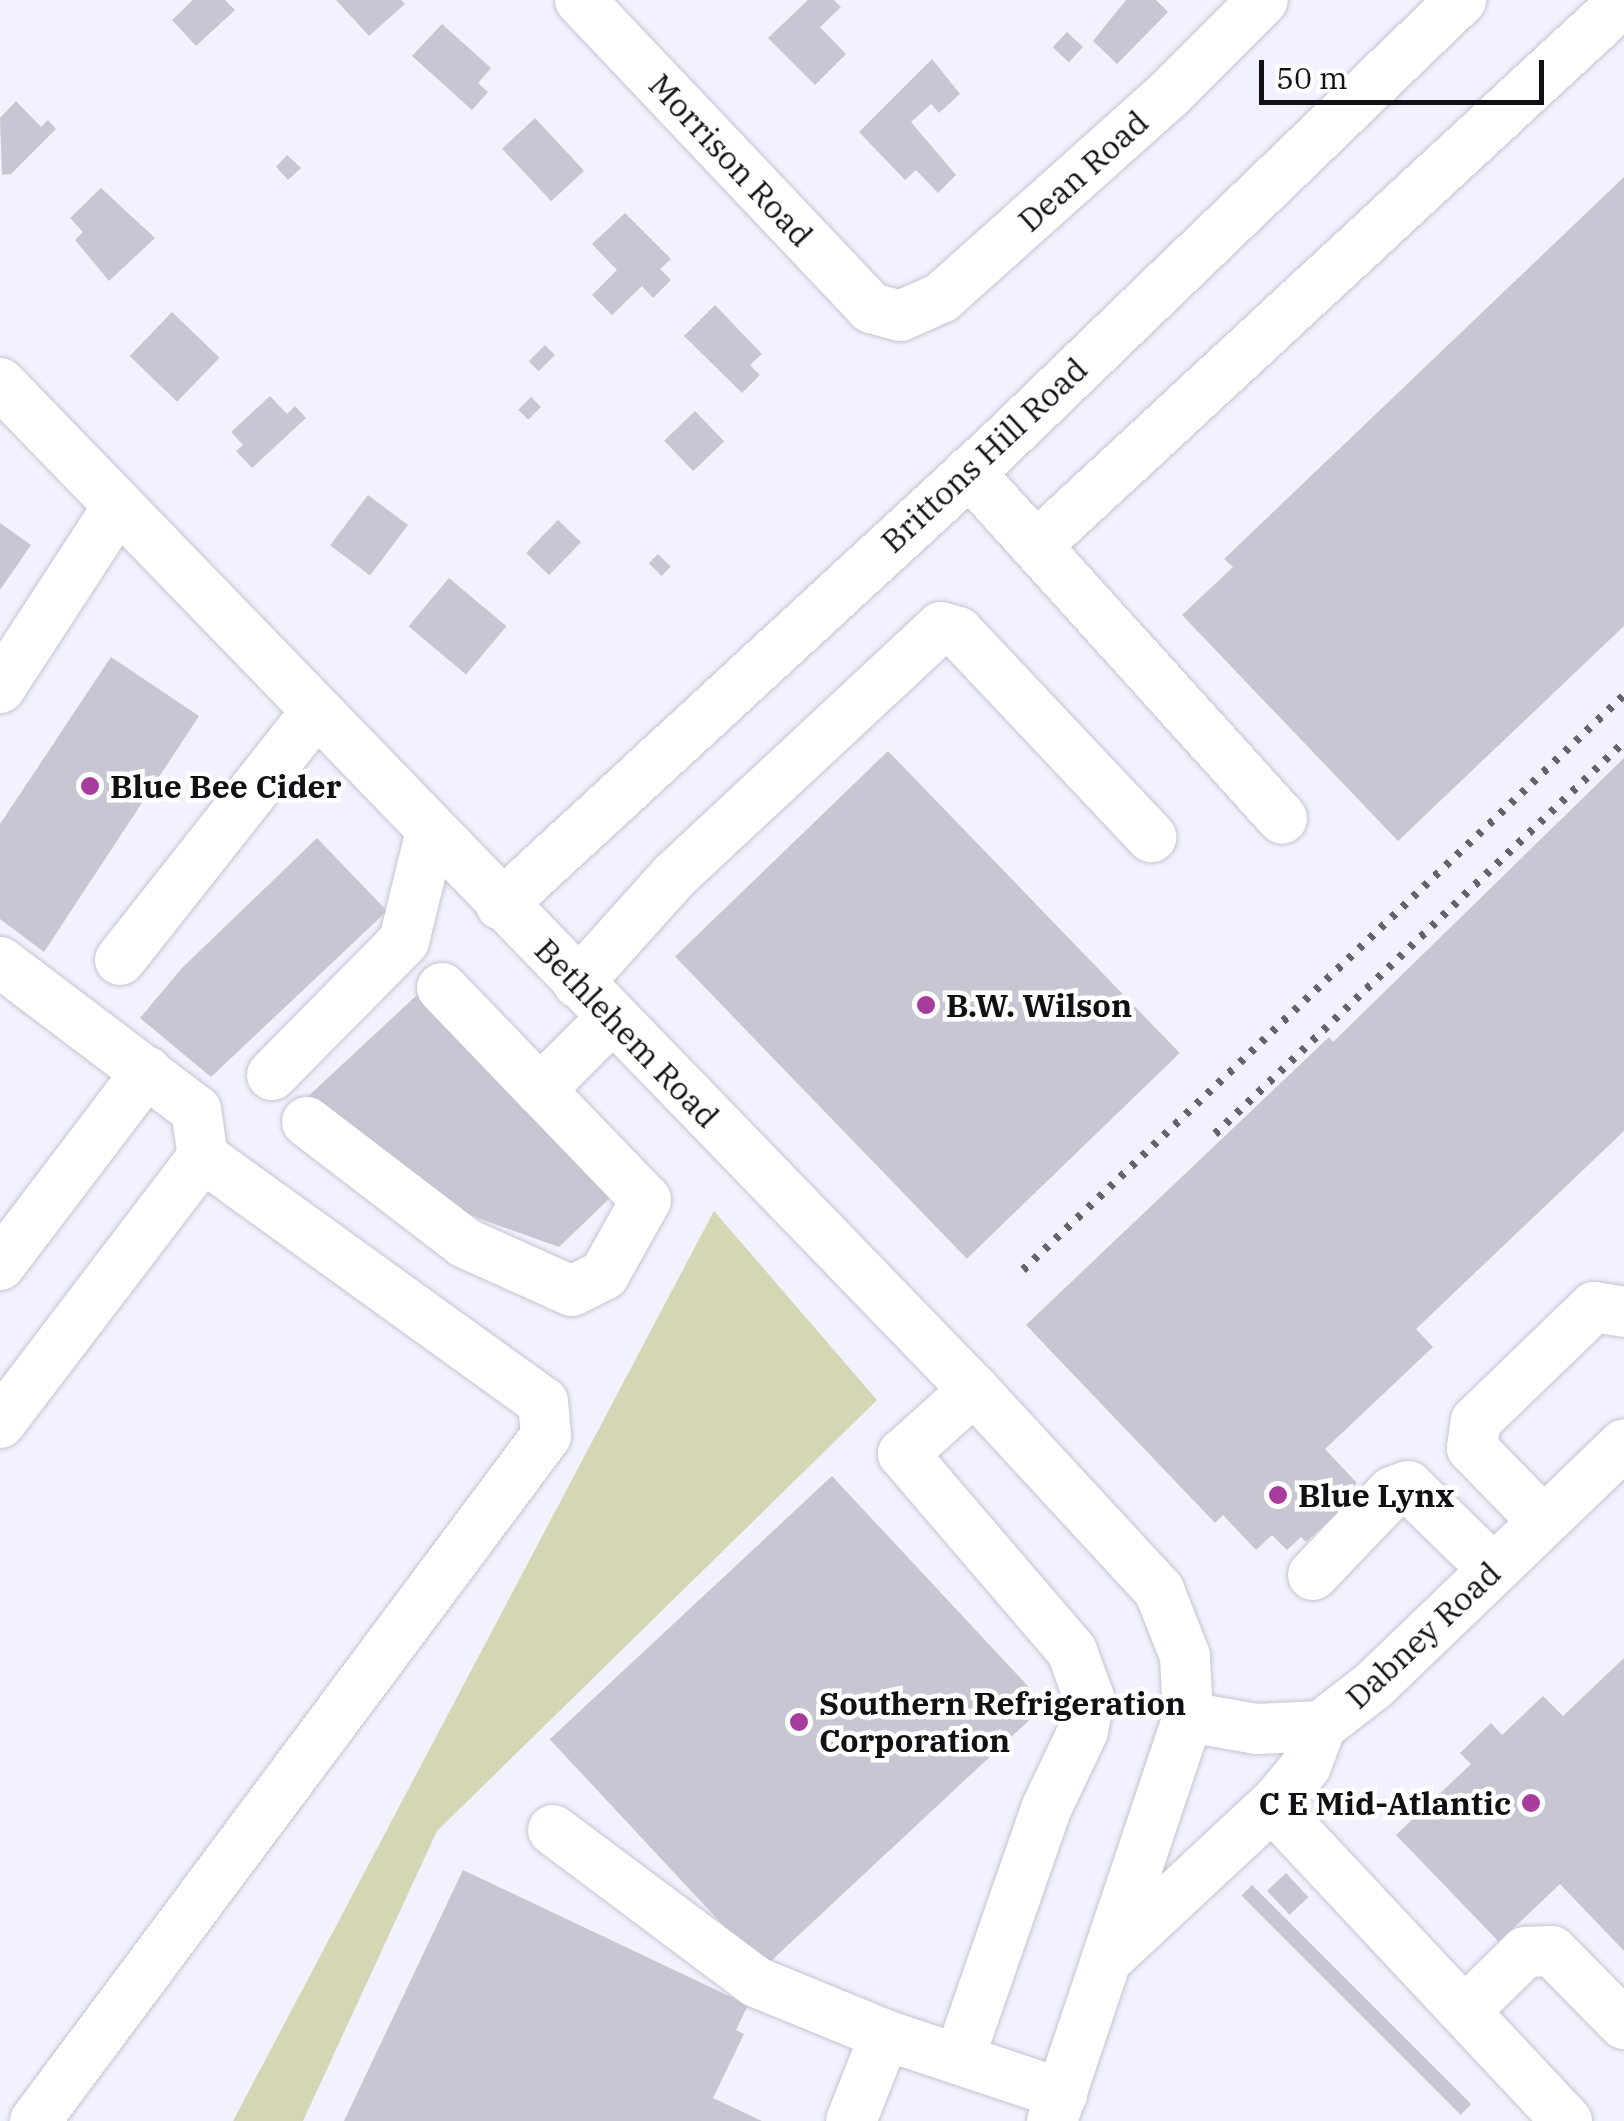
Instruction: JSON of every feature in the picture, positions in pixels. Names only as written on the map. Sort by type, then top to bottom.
[{"type":"street","name":"Morrison Road","points":[[580,0],[871,308],[886,314]]},
{"type":"street","name":"Dean Road","points":[[886,314],[900,316],[941,298],[1168,95],[1264,0]]},
{"type":"street","name":"Brittons Hill Road","points":[[502,905],[969,472],[1462,0]]},
{"type":"street","points":[[1036,546],[1624,1]]},
{"type":"street","name":"Bethlehem Road","points":[[0,383],[974,1390],[1159,1590],[1185,1656],[1188,1716]]},
{"type":"street","points":[[969,472],[1282,818]]},
{"type":"street","points":[[0,688],[118,506]]},
{"type":"street","points":[[540,1090],[674,876],[942,627],[958,632],[1151,836]]},
{"type":"street","points":[[120,960],[316,712]]},
{"type":"street","points":[[272,1075],[404,941],[430,831]]},
{"type":"street","points":[[0,962],[196,1110],[203,1157],[0,1424]]},
{"type":"street","points":[[307,1122],[465,1243],[572,1291],[604,1274],[646,1200],[442,988]]},
{"type":"street","points":[[0,1264],[147,1071]]},
{"type":"street","points":[[35,2121],[546,1436],[543,1402],[203,1157]]},
{"type":"street","points":[[1543,1521],[1472,1448],[1476,1421],[1594,1307],[1624,1312]]},
{"type":"street","points":[[960,2060],[1046,1809],[1083,1731],[1089,1698],[1072,1651],[903,1454],[974,1390]]},
{"type":"street","name":"Dabney Road","points":[[1188,1716],[1256,1730],[1322,1726],[1374,1685],[1624,1444]]},
{"type":"street","points":[[1313,1575],[1392,1492],[1408,1486],[1494,1568]]},
{"type":"street","points":[[553,1830],[756,1982],[885,2036],[960,2060],[1057,2107],[1188,1716]]},
{"type":"street","points":[[1110,1957],[1272,1806],[1298,1777],[1322,1726]]},
{"type":"street","points":[[1272,1806],[1568,2121]]},
{"type":"street","points":[[1465,2012],[1525,1952],[1552,1951],[1624,2024]]},
{"type":"street","points":[[850,2121],[885,2036]]},
{"type":"green space","points":[[714,1211],[877,1400],[437,1831],[303,2121],[233,2121]]},
{"type":"building","points":[[193,0],[225,0],[235,10],[196,46],[172,20]]},
{"type":"building","points":[[336,0],[401,0],[405,4],[369,36]]},
{"type":"building","points":[[808,0],[834,0],[841,7],[820,27],[846,54],[815,85],[768,38]]},
{"type":"building","points":[[1126,0],[1156,0],[1168,12],[1117,64],[1093,41]]},
{"type":"building","points":[[442,24],[491,68],[478,83],[488,92],[472,110],[412,56]]},
{"type":"building","points":[[1067,32],[1083,47],[1069,62],[1053,47]]},
{"type":"building","points":[[932,59],[960,94],[939,113],[931,104],[911,122],[956,175],[938,193],[916,170],[905,180],[859,132]]},
{"type":"building","points":[[16,101],[41,127],[48,120],[56,129],[11,174],[2,175],[0,118]]},
{"type":"building","points":[[535,118],[584,171],[551,201],[502,149]]},
{"type":"building","points":[[287,155],[301,168],[288,180],[276,167]]},
{"type":"building","points":[[1624,177],[1624,626],[1398,841],[1182,615],[1233,567],[1224,559]]},
{"type":"building","points":[[101,188],[155,238],[109,281],[75,240],[83,232],[70,218]]},
{"type":"building","points":[[625,213],[671,259],[660,269],[671,280],[653,298],[642,286],[612,315],[592,295],[617,270],[592,244]]},
{"type":"building","points":[[715,305],[762,354],[750,365],[760,375],[742,393],[684,336]]},
{"type":"building","points":[[172,312],[219,358],[177,402],[130,356]]},
{"type":"building","points":[[545,345],[555,355],[539,371],[529,361]]},
{"type":"building","points":[[270,396],[287,414],[295,406],[306,418],[252,468],[236,451],[243,445],[231,432]]},
{"type":"building","points":[[531,397],[541,407],[528,420],[518,410]]},
{"type":"building","points":[[695,411],[724,441],[693,471],[664,441]]},
{"type":"building","points":[[368,495],[408,525],[370,575],[330,545]]},
{"type":"building","points":[[558,520],[581,542],[549,575],[526,553]]},
{"type":"building","points":[[0,523],[31,545],[0,590]]},
{"type":"building","points":[[658,554],[671,567],[662,576],[649,563]]},
{"type":"building","points":[[449,578],[506,626],[466,674],[409,626]]},
{"type":"building","points":[[111,657],[199,716],[44,952],[0,919],[0,824]]},
{"type":"building","name":"B.W. Wilson","points":[[888,751],[1180,1053],[967,1259],[675,957]]},
{"type":"building","points":[[1624,758],[1624,1131],[1416,1329],[1433,1347],[1325,1449],[1357,1483],[1344,1496],[1349,1502],[1306,1542],[1301,1537],[1287,1550],[1272,1535],[1256,1550],[1223,1515],[1215,1523],[1026,1325],[1329,1037],[1333,1042]]},
{"type":"building","points":[[317,838],[387,911],[211,1077],[140,1018],[182,968]]},
{"type":"building","points":[[417,995],[610,1198],[559,1247],[472,1216],[400,1176],[303,1101]]},
{"type":"building","name":"Southern Refrigeration Corporation","points":[[832,1476],[1045,1705],[763,1968],[550,1739]]},
{"type":"building","points":[[1624,1658],[1624,1951],[1560,1884],[1499,1942],[1396,1835],[1471,1764],[1460,1753],[1491,1723],[1502,1735],[1543,1696],[1563,1716]]},
{"type":"building","points":[[463,1870],[748,2005],[736,2030],[744,2034],[713,2098],[762,2121],[344,2121]]},
{"type":"building","points":[[1286,1873],[1309,1897],[1289,1915],[1267,1891]]},
{"type":"building","points":[[1252,1885],[1471,2104],[1461,2115],[1241,1896]]},
{"type":"railway","points":[[1023,1270],[1624,695]]},
{"type":"railway","points":[[1215,1134],[1624,742]]},
{"type":"place","name":"Blue Bee Cider","points":[[90,786]]},
{"type":"place","name":"B.W. Wilson","points":[[926,1005]]},
{"type":"place","name":"Blue Lynx","points":[[1278,1495]]},
{"type":"place","name":"Southern Refrigeration Corporation","points":[[799,1722]]},
{"type":"place","name":"C E Mid-Atlantic","points":[[1531,1803]]}]
